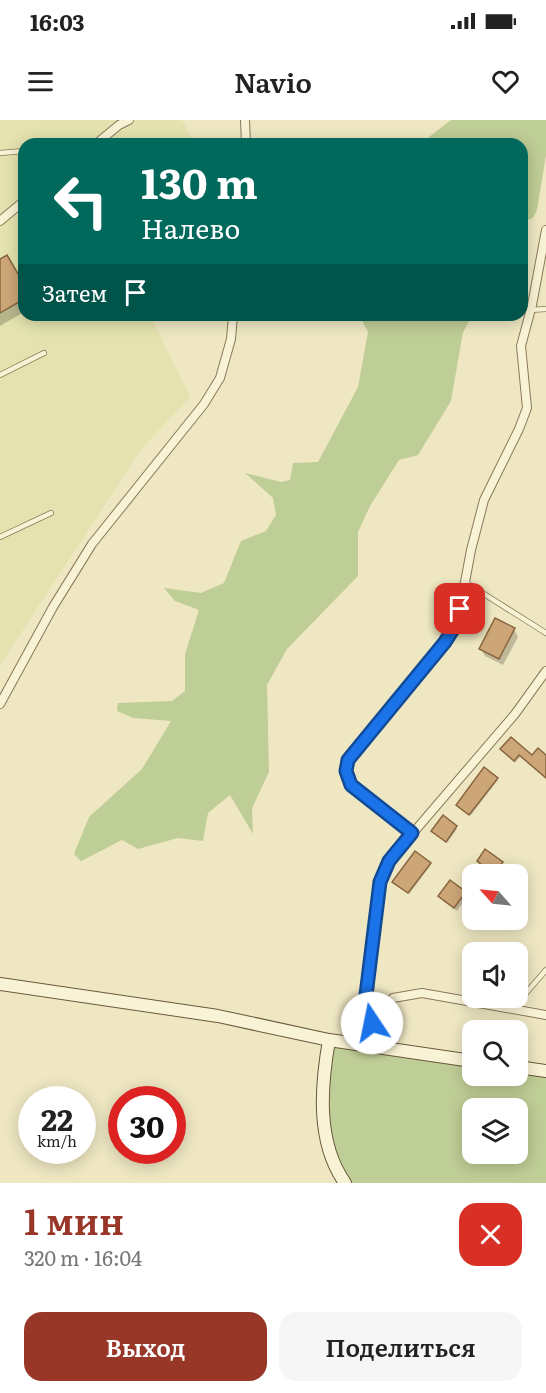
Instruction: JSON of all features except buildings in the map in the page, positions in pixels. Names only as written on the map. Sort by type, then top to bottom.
[{"type":"main road","points":[[0,984],[218,1016],[329,1040],[462,1059]]},
{"type":"main road","points":[[329,1040],[322,1104],[327,1140],[338,1172],[345,1183]]},
{"type":"main road","points":[[528,1068],[546,1071]]},
{"type":"street","points":[[104,138],[129,120]]},
{"type":"street","points":[[245,120],[246,138]]},
{"type":"street","points":[[0,221],[18,206]]},
{"type":"street","points":[[528,317],[546,230]]},
{"type":"street","points":[[0,704],[53,607],[92,544],[204,404],[220,378],[231,339],[233,321]]},
{"type":"street","points":[[412,833],[351,785],[346,771],[348,760],[445,642],[455,626],[484,500],[527,408],[520,346],[527,321]]},
{"type":"street","points":[[372,1023],[366,995],[380,882],[389,861],[515,714],[546,670]]},
{"type":"street","points":[[364,1045],[372,1023],[393,998],[422,993],[546,1015]]},
{"type":"lane","points":[[0,153],[18,152]]},
{"type":"lane","points":[[530,310],[546,309]]},
{"type":"lane","points":[[0,375],[44,353]]},
{"type":"lane","points":[[0,537],[51,513]]},
{"type":"lane","points":[[465,582],[546,633]]},
{"type":"lane","points":[[515,1010],[546,970]]},
{"type":"green space","points":[[0,120],[182,120],[192,138],[18,138],[18,321],[153,321],[190,397],[142,448],[0,665]]},
{"type":"green space","points":[[451,120],[546,120],[546,155],[537,210],[533,218],[528,220],[528,138],[428,138]]},
{"type":"green space","points":[[362,321],[469,321],[463,332],[451,401],[418,455],[399,460],[370,506],[358,532],[358,576],[287,649],[267,685],[269,772],[252,808],[253,834],[230,795],[208,813],[203,841],[178,838],[138,849],[122,840],[81,861],[74,854],[89,817],[142,769],[171,721],[133,718],[117,711],[118,703],[172,701],[185,691],[185,654],[199,610],[175,601],[164,588],[201,593],[224,583],[241,541],[266,531],[276,515],[273,498],[245,473],[281,482],[290,480],[293,463],[318,462],[358,387],[368,332]]},
{"type":"green space","points":[[331,1043],[462,1063],[462,1086],[528,1086],[528,1072],[546,1075],[546,1183],[349,1183],[339,1169],[325,1103]]},
{"type":"route","points":[[372,1023],[366,995],[380,882],[389,861],[412,833],[351,785],[346,771],[348,760],[445,642],[455,626],[460,609]]}]
